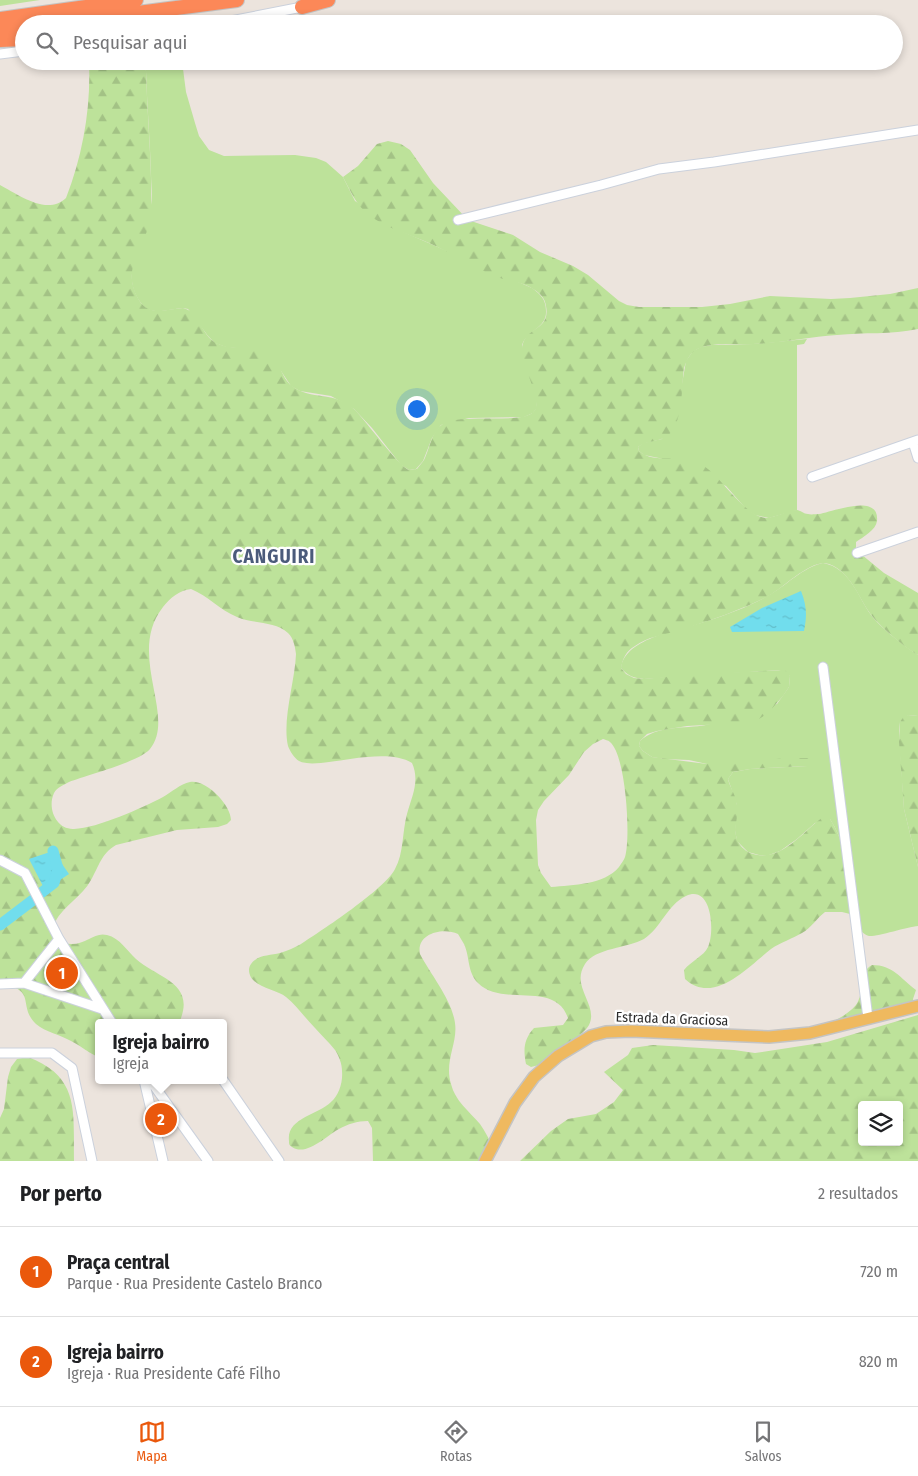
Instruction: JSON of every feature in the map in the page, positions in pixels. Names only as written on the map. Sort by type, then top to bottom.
[{"type":"highway","points":[[29,15],[136,0]]},
{"type":"highway","points":[[123,15],[237,0]]},
{"type":"highway","points":[[302,7],[328,0]]},
{"type":"highway","points":[[0,19],[15,17]]},
{"type":"highway","points":[[0,31],[15,29]]},
{"type":"highway","points":[[0,40],[15,39]]},
{"type":"main road","name":"Estrada da Graciosa","points":[[485,1161],[515,1103],[534,1077],[558,1056],[591,1036],[606,1032],[631,1031],[768,1037],[810,1033],[918,1006]]},
{"type":"street","points":[[261,15],[302,7]]},
{"type":"street","points":[[0,54],[15,52]]},
{"type":"street","points":[[458,220],[659,169],[918,130]]},
{"type":"street","points":[[812,477],[916,441],[918,458]]},
{"type":"street","points":[[856,553],[918,532]]},
{"type":"street","points":[[823,667],[868,1018]]},
{"type":"street","points":[[0,860],[25,873],[59,938],[109,1019]]},
{"type":"street","points":[[24,983],[59,938]]},
{"type":"street","points":[[0,984],[24,983],[102,1009]]},
{"type":"street","points":[[0,1053],[52,1053],[72,1068],[92,1161]]},
{"type":"street","points":[[145,1084],[163,1161]]},
{"type":"street","points":[[153,1084],[208,1161]]},
{"type":"street","points":[[226,1084],[279,1161]]},
{"type":"green space","points":[[0,0],[40,0],[0,6]]},
{"type":"green space","points":[[89,70],[146,70],[151,210],[147,231],[135,259],[132,278],[134,288],[143,305],[148,309],[158,311],[183,308],[189,310],[207,335],[216,343],[229,347],[257,349],[268,352],[272,355],[288,383],[299,391],[339,400],[355,410],[398,461],[409,470],[417,469],[423,461],[433,436],[443,424],[465,419],[520,417],[529,415],[535,410],[536,398],[522,352],[526,337],[544,321],[546,306],[542,296],[529,287],[488,273],[438,247],[382,223],[364,210],[343,177],[358,166],[377,144],[388,141],[401,144],[410,150],[433,183],[466,218],[513,235],[540,252],[573,266],[627,305],[639,307],[702,307],[730,304],[770,296],[850,298],[890,294],[918,288],[918,329],[764,343],[713,345],[697,349],[690,356],[684,368],[680,407],[675,426],[664,438],[638,447],[639,451],[653,458],[687,459],[704,466],[743,505],[759,516],[767,518],[797,510],[807,514],[819,514],[854,506],[871,507],[876,512],[876,524],[869,533],[856,542],[856,550],[884,573],[918,593],[918,655],[887,632],[876,621],[843,573],[829,564],[822,563],[798,574],[770,595],[753,603],[710,620],[650,638],[640,643],[627,653],[621,668],[626,674],[634,678],[644,679],[694,674],[785,670],[790,676],[789,687],[768,713],[759,719],[740,723],[687,726],[657,731],[647,734],[640,741],[639,746],[652,757],[707,764],[808,758],[813,763],[807,766],[750,769],[733,772],[728,779],[737,805],[737,839],[742,847],[750,853],[771,854],[789,845],[823,817],[830,819],[841,841],[844,853],[848,877],[850,914],[825,912],[805,931],[771,949],[742,973],[719,986],[708,988],[696,986],[685,979],[684,970],[706,950],[711,931],[711,921],[706,903],[695,894],[686,896],[674,905],[655,929],[644,939],[604,951],[585,964],[581,972],[581,980],[590,1010],[591,1018],[589,1025],[581,1034],[559,1051],[539,1065],[531,1067],[526,1064],[525,1054],[525,1044],[528,1036],[534,1028],[563,1025],[568,1018],[561,1007],[552,1000],[540,997],[501,994],[489,990],[474,979],[466,949],[458,934],[445,931],[426,937],[422,941],[420,954],[446,997],[455,1023],[455,1038],[449,1068],[451,1084],[459,1101],[480,1124],[493,1147],[481,1161],[373,1161],[372,1128],[368,1121],[356,1122],[346,1126],[317,1144],[304,1149],[292,1147],[289,1144],[289,1133],[292,1127],[331,1102],[336,1096],[342,1080],[341,1066],[335,1050],[294,1004],[282,994],[264,987],[253,980],[250,976],[250,967],[257,958],[293,948],[323,930],[366,898],[389,877],[395,869],[400,856],[405,821],[415,782],[414,770],[412,763],[404,759],[383,756],[314,763],[297,760],[288,746],[287,735],[288,712],[296,654],[292,638],[277,626],[243,619],[231,614],[191,589],[179,593],[169,601],[163,607],[153,625],[149,644],[150,664],[158,720],[157,735],[150,749],[135,759],[61,786],[54,793],[52,799],[53,811],[58,822],[62,826],[74,829],[95,825],[132,812],[163,797],[179,786],[190,782],[196,782],[210,789],[217,794],[227,807],[231,820],[227,824],[218,827],[177,830],[116,845],[104,856],[87,886],[55,922],[64,943],[83,942],[102,934],[120,942],[136,959],[164,977],[179,990],[183,999],[183,1010],[180,1019],[95,1019],[95,1055],[67,1039],[40,1027],[31,1017],[23,994],[12,987],[0,985],[0,185],[24,198],[42,204],[58,203],[66,198],[77,165],[85,131],[89,96]],"holes":[[[603,739],[607,740],[615,750],[620,763],[626,797],[627,847],[625,857],[613,873],[597,881],[578,885],[551,887],[538,865],[536,820],[538,810],[569,775],[584,752],[593,744]]]},
{"type":"green space","points":[[183,70],[186,92],[199,136],[209,150],[224,156],[295,155],[316,158],[326,162],[343,177],[355,201],[401,231],[538,292],[545,303],[545,317],[522,345],[537,400],[536,409],[533,413],[524,417],[469,418],[441,425],[432,438],[423,461],[416,469],[409,470],[401,465],[372,428],[354,409],[331,396],[300,391],[291,386],[281,371],[236,348],[215,343],[188,309],[155,311],[145,307],[134,291],[132,266],[148,217],[152,197],[146,71]]},
{"type":"green space","points":[[807,339],[804,344],[797,345],[797,510],[769,518],[755,515],[747,510],[726,486],[659,458],[644,455],[639,451],[638,447],[643,443],[662,439],[682,384],[686,361],[693,351],[712,345],[753,344]]},
{"type":"green space","points":[[823,563],[840,570],[852,583],[875,620],[918,655],[918,716],[908,715],[900,722],[899,731],[904,809],[918,867],[918,926],[873,936],[863,933],[852,919],[846,861],[835,827],[830,819],[815,823],[780,851],[769,855],[748,852],[737,841],[735,830],[737,805],[728,779],[733,772],[750,769],[807,766],[707,764],[689,760],[664,759],[652,757],[639,746],[640,741],[654,732],[715,723],[777,704],[789,687],[790,676],[779,670],[644,679],[631,676],[621,668],[625,657],[643,642],[748,606],[771,594],[808,569]]},
{"type":"green space","points":[[904,716],[918,716],[918,867],[904,809],[899,742],[900,722]]},
{"type":"green space","points":[[872,965],[891,970],[916,990],[913,999],[914,1005],[819,1029],[844,1016],[856,1005],[859,1000],[865,973]]},
{"type":"green space","points":[[918,1015],[918,1161],[520,1161],[551,1131],[568,1119],[596,1114],[614,1102],[623,1090],[604,1072],[628,1055],[632,1048],[653,1045],[755,1053],[827,1042]]},
{"type":"green space","points":[[28,1057],[45,1065],[66,1086],[73,1112],[74,1161],[0,1161],[0,1118],[4,1109],[8,1077],[11,1067],[17,1059]]},
{"type":"water","points":[[801,591],[806,611],[804,631],[732,632],[730,627],[762,608]]},
{"type":"water","points":[[53,851],[69,874],[45,890],[29,859]]},
{"type":"waterway","points":[[41,893],[54,883],[58,869],[53,851]]},
{"type":"waterway","points":[[0,925],[33,900]]},
{"type":"place","name":"Praça central","points":[[62,973]]},
{"type":"place","name":"Igreja bairro","points":[[161,1119]]},
{"type":"district","name":"CANGUIRI","points":[[274,556]]}]
